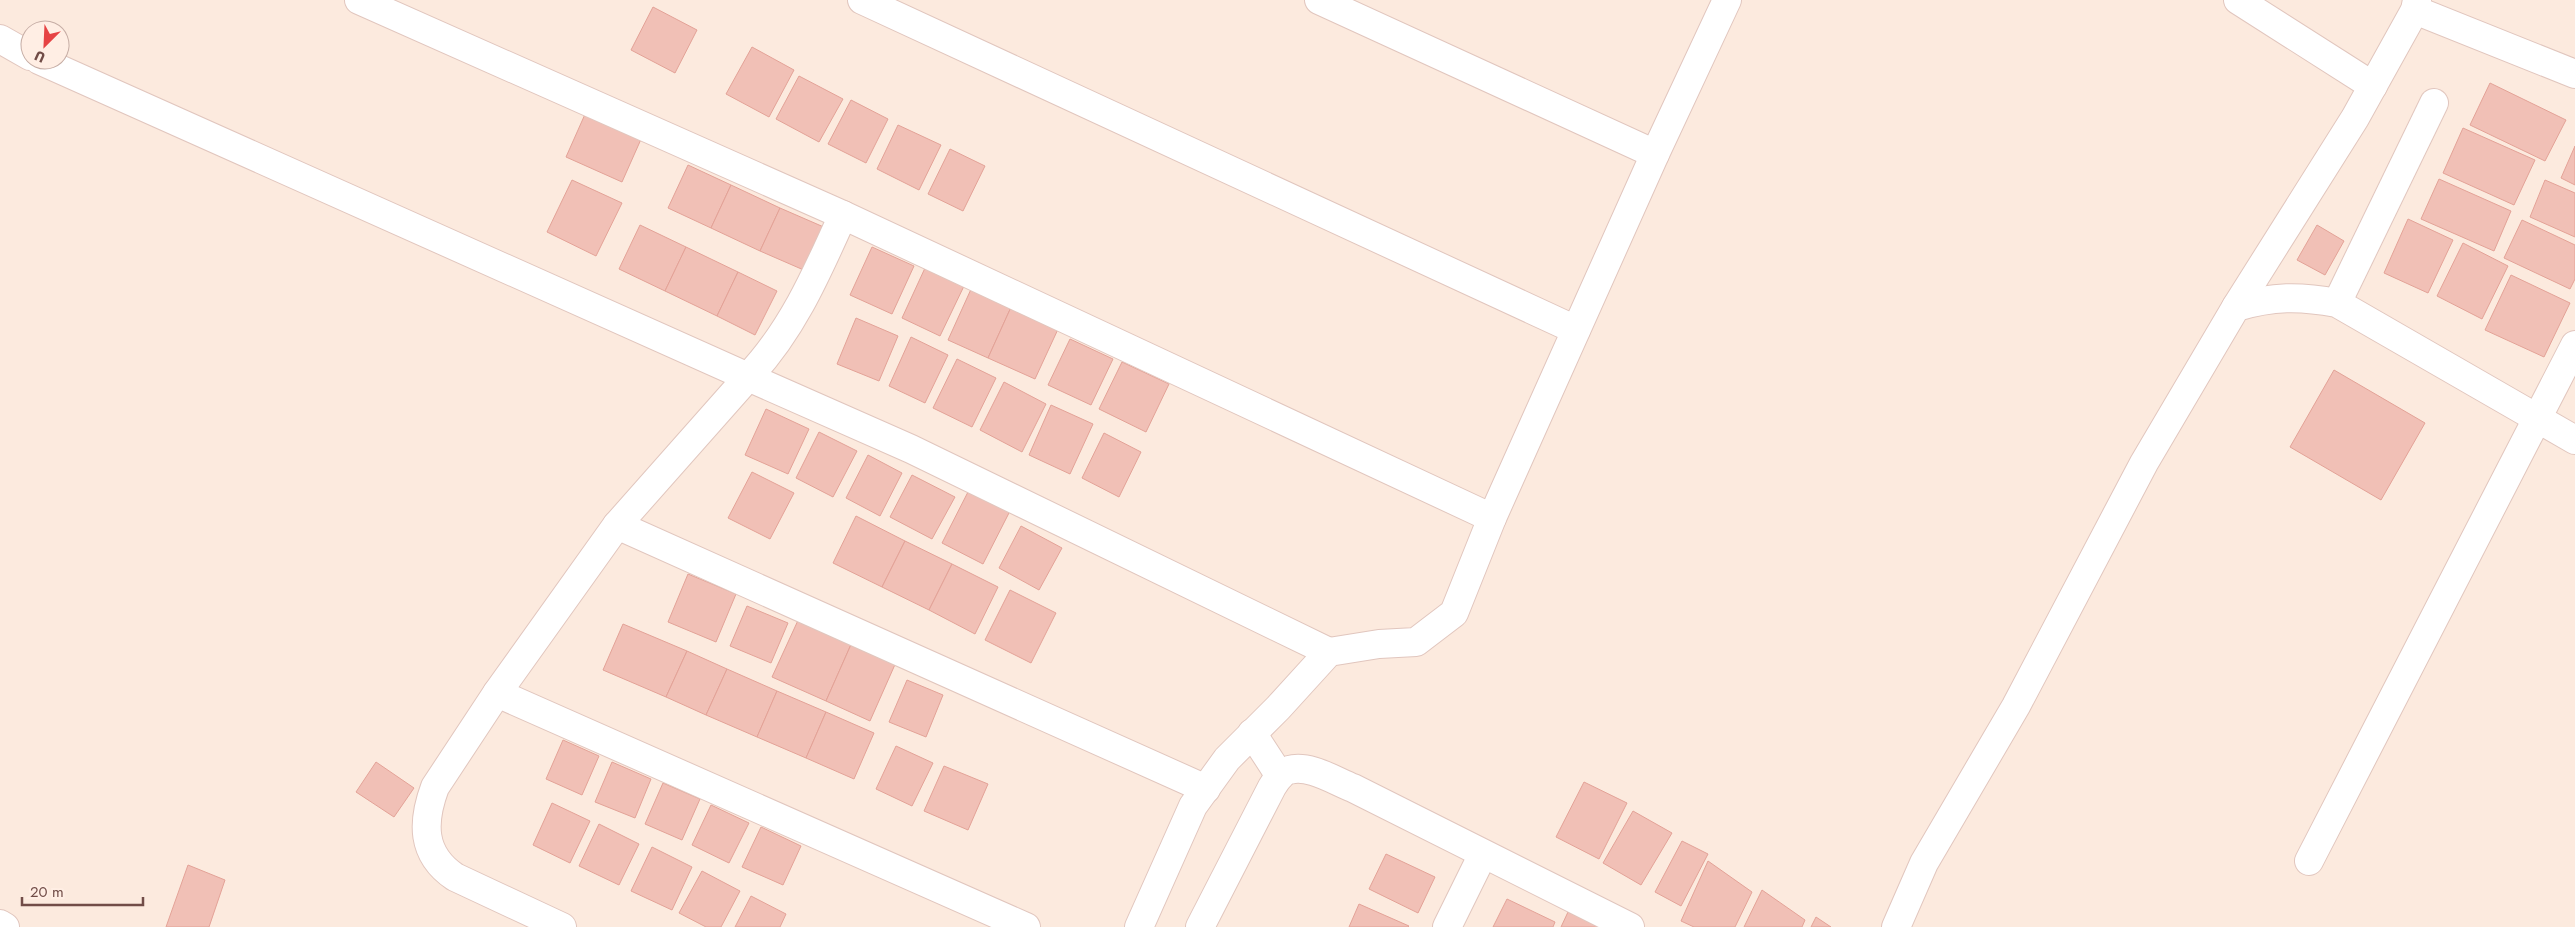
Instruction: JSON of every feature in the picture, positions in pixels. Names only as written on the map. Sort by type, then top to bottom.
[{"type":"street","points":[[359,0],[843,215],[1492,518]]},
{"type":"street","points":[[862,0],[1576,330]]},
{"type":"street","points":[[1319,0],[1655,154]]},
{"type":"street","points":[[61,70],[911,448],[1329,652],[1379,644],[1416,642],[1454,613],[1492,518],[1655,154],[1727,0]]},
{"type":"street","points":[[2238,0],[2373,86]]},
{"type":"street","points":[[1896,927],[1924,863],[2016,706],[2144,463],[2236,307],[2373,86],[2416,5],[2575,74]]},
{"type":"street","points":[[0,40],[20,51]]},
{"type":"street","points":[[2337,303],[2434,103]]},
{"type":"street","points":[[562,927],[442,868],[432,853],[426,834],[426,811],[435,788],[497,693],[617,525],[770,354],[786,331],[843,215]]},
{"type":"street","points":[[2236,307],[2258,300],[2298,297],[2337,303],[2575,440]]},
{"type":"street","points":[[2309,861],[2575,346]]},
{"type":"street","points":[[617,525],[1206,789]]},
{"type":"street","points":[[1139,927],[1193,806],[1227,759],[1329,652]]},
{"type":"street","points":[[497,693],[1026,927]]},
{"type":"street","points":[[1252,733],[1280,776]]},
{"type":"street","points":[[1200,927],[1272,787],[1280,776],[1288,770],[1309,770],[1353,788],[1630,927]]},
{"type":"street","points":[[1447,927],[1483,854]]},
{"type":"street","points":[[0,924],[5,927]]},
{"type":"building","points":[[653,7],[697,30],[675,73],[631,50]]},
{"type":"building","points":[[752,47],[794,70],[769,117],[726,94]]},
{"type":"building","points":[[799,76],[843,99],[819,142],[776,119]]},
{"type":"building","points":[[2490,83],[2566,120],[2545,161],[2470,125]]},
{"type":"building","points":[[851,100],[888,119],[866,163],[828,144]]},
{"type":"building","points":[[586,112],[642,137],[622,182],[566,157]]},
{"type":"building","points":[[898,125],[941,145],[919,190],[877,169]]},
{"type":"building","points":[[2463,128],[2535,160],[2514,205],[2443,173]]},
{"type":"building","points":[[2575,146],[2575,185],[2561,178]]},
{"type":"building","points":[[950,149],[985,166],[963,211],[928,194]]},
{"type":"building","points":[[688,165],[731,185],[711,228],[668,208]]},
{"type":"building","points":[[2439,179],[2511,211],[2494,251],[2421,219]]},
{"type":"building","points":[[572,180],[622,203],[596,256],[547,232]]},
{"type":"building","points":[[2545,180],[2575,193],[2575,237],[2530,217]]},
{"type":"building","points":[[731,185],[780,208],[760,251],[711,228]]},
{"type":"building","points":[[780,208],[826,228],[806,271],[760,251]]},
{"type":"building","points":[[2408,219],[2453,240],[2428,293],[2384,273]]},
{"type":"building","points":[[2522,220],[2575,245],[2575,279],[2570,289],[2504,258]]},
{"type":"building","points":[[640,225],[686,247],[665,291],[619,269]]},
{"type":"building","points":[[2317,225],[2344,241],[2325,275],[2297,260]]},
{"type":"building","points":[[2463,243],[2508,266],[2482,319],[2437,296]]},
{"type":"building","points":[[686,247],[738,272],[717,316],[665,291]]},
{"type":"building","points":[[872,247],[914,266],[892,314],[850,295]]},
{"type":"building","points":[[925,268],[964,286],[940,336],[902,318]]},
{"type":"building","points":[[738,272],[777,291],[755,335],[717,316]]},
{"type":"building","points":[[2511,275],[2570,303],[2544,357],[2485,330]]},
{"type":"building","points":[[972,287],[1012,305],[988,358],[948,340]]},
{"type":"building","points":[[1012,305],[1059,327],[1035,379],[988,358]]},
{"type":"building","points":[[856,318],[898,336],[879,381],[837,364]]},
{"type":"building","points":[[911,337],[948,355],[925,403],[889,386]]},
{"type":"building","points":[[1070,339],[1113,359],[1091,405],[1048,385]]},
{"type":"building","points":[[957,359],[996,378],[972,427],[933,408]]},
{"type":"building","points":[[1122,362],[1169,384],[1146,432],[1099,409]]},
{"type":"building","points":[[2334,370],[2425,423],[2381,500],[2290,447]]},
{"type":"building","points":[[1004,382],[1046,404],[1022,452],[980,430]]},
{"type":"building","points":[[1051,405],[1093,424],[1070,474],[1029,455]]},
{"type":"building","points":[[766,409],[809,429],[788,474],[745,455]]},
{"type":"building","points":[[819,432],[857,451],[833,497],[796,478]]},
{"type":"building","points":[[1104,433],[1141,452],[1119,497],[1082,478]]},
{"type":"building","points":[[868,455],[902,473],[880,516],[846,498]]},
{"type":"building","points":[[752,472],[794,493],[770,539],[728,518]]},
{"type":"building","points":[[912,475],[955,497],[932,539],[890,517]]},
{"type":"building","points":[[970,488],[1011,509],[983,564],[942,543]]},
{"type":"building","points":[[856,516],[905,541],[882,587],[833,563]]},
{"type":"building","points":[[1021,526],[1062,548],[1039,590],[999,568]]},
{"type":"building","points":[[905,541],[952,564],[929,610],[882,587]]},
{"type":"building","points":[[952,564],[998,587],[975,634],[929,610]]},
{"type":"building","points":[[688,574],[736,594],[716,642],[668,622]]},
{"type":"building","points":[[1010,590],[1056,613],[1031,663],[985,640]]},
{"type":"building","points":[[747,606],[788,623],[771,663],[730,646]]},
{"type":"building","points":[[800,616],[853,640],[826,701],[772,677]]},
{"type":"building","points":[[623,624],[687,651],[666,697],[603,670]]},
{"type":"building","points":[[853,640],[897,660],[870,721],[826,701]]},
{"type":"building","points":[[687,651],[727,669],[706,715],[666,697]]},
{"type":"building","points":[[727,669],[777,691],[757,737],[706,715]]},
{"type":"building","points":[[907,680],[943,695],[926,737],[889,722]]},
{"type":"building","points":[[777,691],[826,712],[806,758],[757,737]]},
{"type":"building","points":[[826,712],[874,733],[854,779],[806,758]]},
{"type":"building","points":[[563,740],[599,756],[582,795],[546,779]]},
{"type":"building","points":[[896,746],[933,763],[912,806],[876,789]]},
{"type":"building","points":[[376,762],[414,788],[394,817],[356,792]]},
{"type":"building","points":[[612,762],[651,779],[635,818],[595,802]]},
{"type":"building","points":[[944,766],[988,784],[968,830],[924,811]]},
{"type":"building","points":[[1584,782],[1627,803],[1599,859],[1556,837]]},
{"type":"building","points":[[663,783],[700,799],[682,840],[645,824]]},
{"type":"building","points":[[552,803],[590,821],[570,863],[533,845]]},
{"type":"building","points":[[711,805],[749,823],[729,863],[692,845]]},
{"type":"building","points":[[1633,811],[1672,833],[1641,885],[1603,863]]},
{"type":"building","points":[[599,824],[639,844],[619,885],[579,866]]},
{"type":"building","points":[[761,827],[801,846],[783,885],[742,867]]},
{"type":"building","points":[[1682,841],[1708,854],[1681,906],[1655,892]]},
{"type":"building","points":[[652,847],[692,867],[672,910],[631,891]]},
{"type":"building","points":[[1386,854],[1435,877],[1418,913],[1369,889]]},
{"type":"building","points":[[1708,861],[1752,892],[1735,927],[1694,927],[1681,921]]},
{"type":"building","points":[[188,865],[225,880],[209,927],[166,927]]},
{"type":"building","points":[[702,871],[740,891],[721,927],[706,927],[679,913]]},
{"type":"building","points":[[1762,890],[1805,920],[1802,927],[1744,927]]},
{"type":"building","points":[[751,896],[786,914],[780,927],[735,927]]},
{"type":"building","points":[[1507,899],[1555,922],[1553,927],[1493,927]]},
{"type":"building","points":[[1359,904],[1409,926],[1349,927]]},
{"type":"building","points":[[1568,912],[1603,927],[1561,927]]},
{"type":"building","points":[[1816,917],[1831,927],[1811,927]]}]
